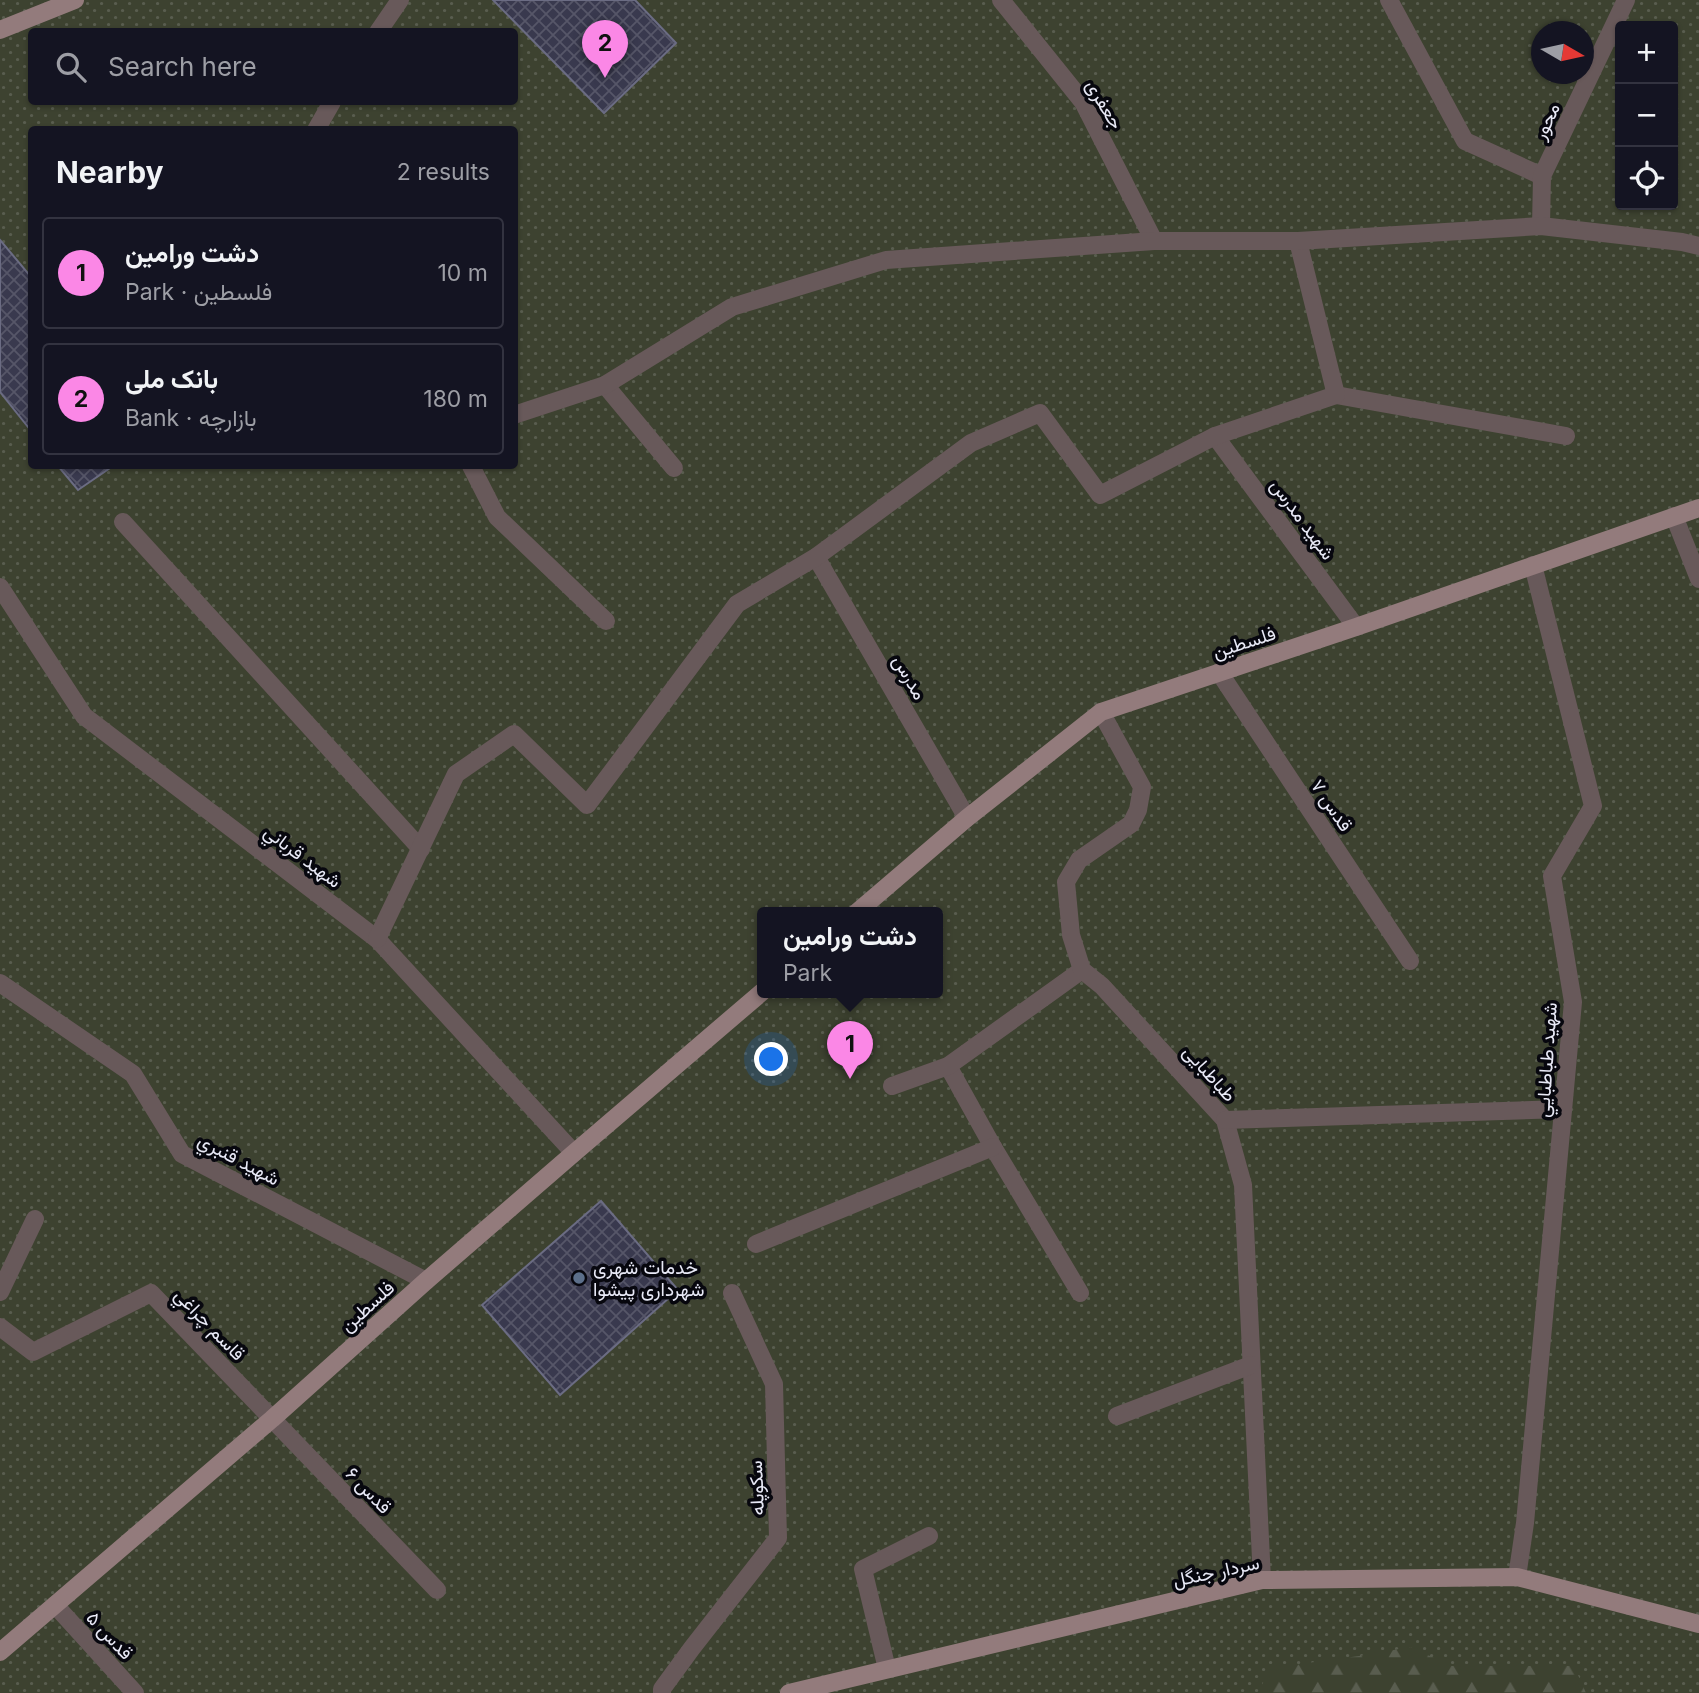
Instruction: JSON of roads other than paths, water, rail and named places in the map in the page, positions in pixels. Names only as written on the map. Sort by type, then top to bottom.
[{"type":"main road","points":[[0,30],[75,0]]},
{"type":"main road","name":"فلسطین","points":[[863,907],[967,818],[1101,712],[1699,508]]},
{"type":"main road","name":"فلسطین","points":[[0,1652],[757,996]]},
{"type":"main road","name":"سردار جنگل","points":[[789,1693],[1262,1580],[1517,1577],[1699,1625]]},
{"type":"street","points":[[381,28],[400,0]]},
{"type":"street","name":"جعفری","points":[[1001,0],[1083,102],[1154,241]]},
{"type":"street","points":[[1389,0],[1465,141],[1542,176]]},
{"type":"street","name":"محور","points":[[1541,226],[1542,176],[1626,0]]},
{"type":"street","points":[[318,126],[330,105]]},
{"type":"street","points":[[518,414],[605,385],[732,307],[886,260],[1154,241],[1298,241],[1541,226],[1699,246]]},
{"type":"street","points":[[1298,241],[1336,394]]},
{"type":"street","points":[[605,385],[674,468]]},
{"type":"street","points":[[377,939],[456,774],[514,734],[587,805],[737,604],[816,557],[971,443],[1040,413],[1100,495],[1215,436],[1336,394],[1566,436]]},
{"type":"street","name":"شهيد مدرس","points":[[1215,436],[1356,627]]},
{"type":"street","points":[[473,469],[497,517],[606,621]]},
{"type":"street","points":[[1674,516],[1699,579]]},
{"type":"street","points":[[123,522],[421,849]]},
{"type":"street","name":"مدرس","points":[[816,557],[967,818]]},
{"type":"street","name":"شهيد طباطبايي","points":[[1517,1577],[1525,1523],[1573,1002],[1552,876],[1593,806],[1533,565]]},
{"type":"street","name":"شهيد قرباني","points":[[4,592],[84,716],[377,939],[574,1153]]},
{"type":"street","name":"قدس ۷","points":[[1219,672],[1410,961]]},
{"type":"street","points":[[892,1086],[948,1066],[1082,970],[1071,935],[1066,882],[1079,860],[1131,824],[1138,810],[1142,788],[1101,712]]},
{"type":"street","name":"طباطبایی","points":[[1082,970],[1102,986],[1225,1120],[1243,1185],[1262,1580]]},
{"type":"street","name":"شهيد قنبري","points":[[0,983],[133,1074],[183,1154],[426,1282]]},
{"type":"street","points":[[948,1066],[1080,1293]]},
{"type":"street","points":[[1225,1120],[1563,1109]]},
{"type":"street","points":[[755,1244],[993,1147]]},
{"type":"street","points":[[0,1292],[35,1219]]},
{"type":"street","name":"قاسم چراغي","points":[[0,1327],[33,1352],[151,1293],[272,1419]]},
{"type":"street","name":"سکوپله","points":[[662,1693],[662,1689],[692,1648],[778,1538],[774,1384],[732,1293]]},
{"type":"street","points":[[1117,1416],[1251,1364]]},
{"type":"street","name":"قدس ۶","points":[[272,1419],[437,1590]]},
{"type":"street","points":[[887,1669],[863,1569],[929,1536]]},
{"type":"street","name":"قدس ۵","points":[[55,1605],[135,1693]]},
{"type":"place","name":"بانک ملی","points":[[605,78]]},
{"type":"place","name":"دشت ورامین","points":[[850,1079]]},
{"type":"place","name":"خدمات شهری شهرداری پیشوا","points":[[579,1278]]}]
